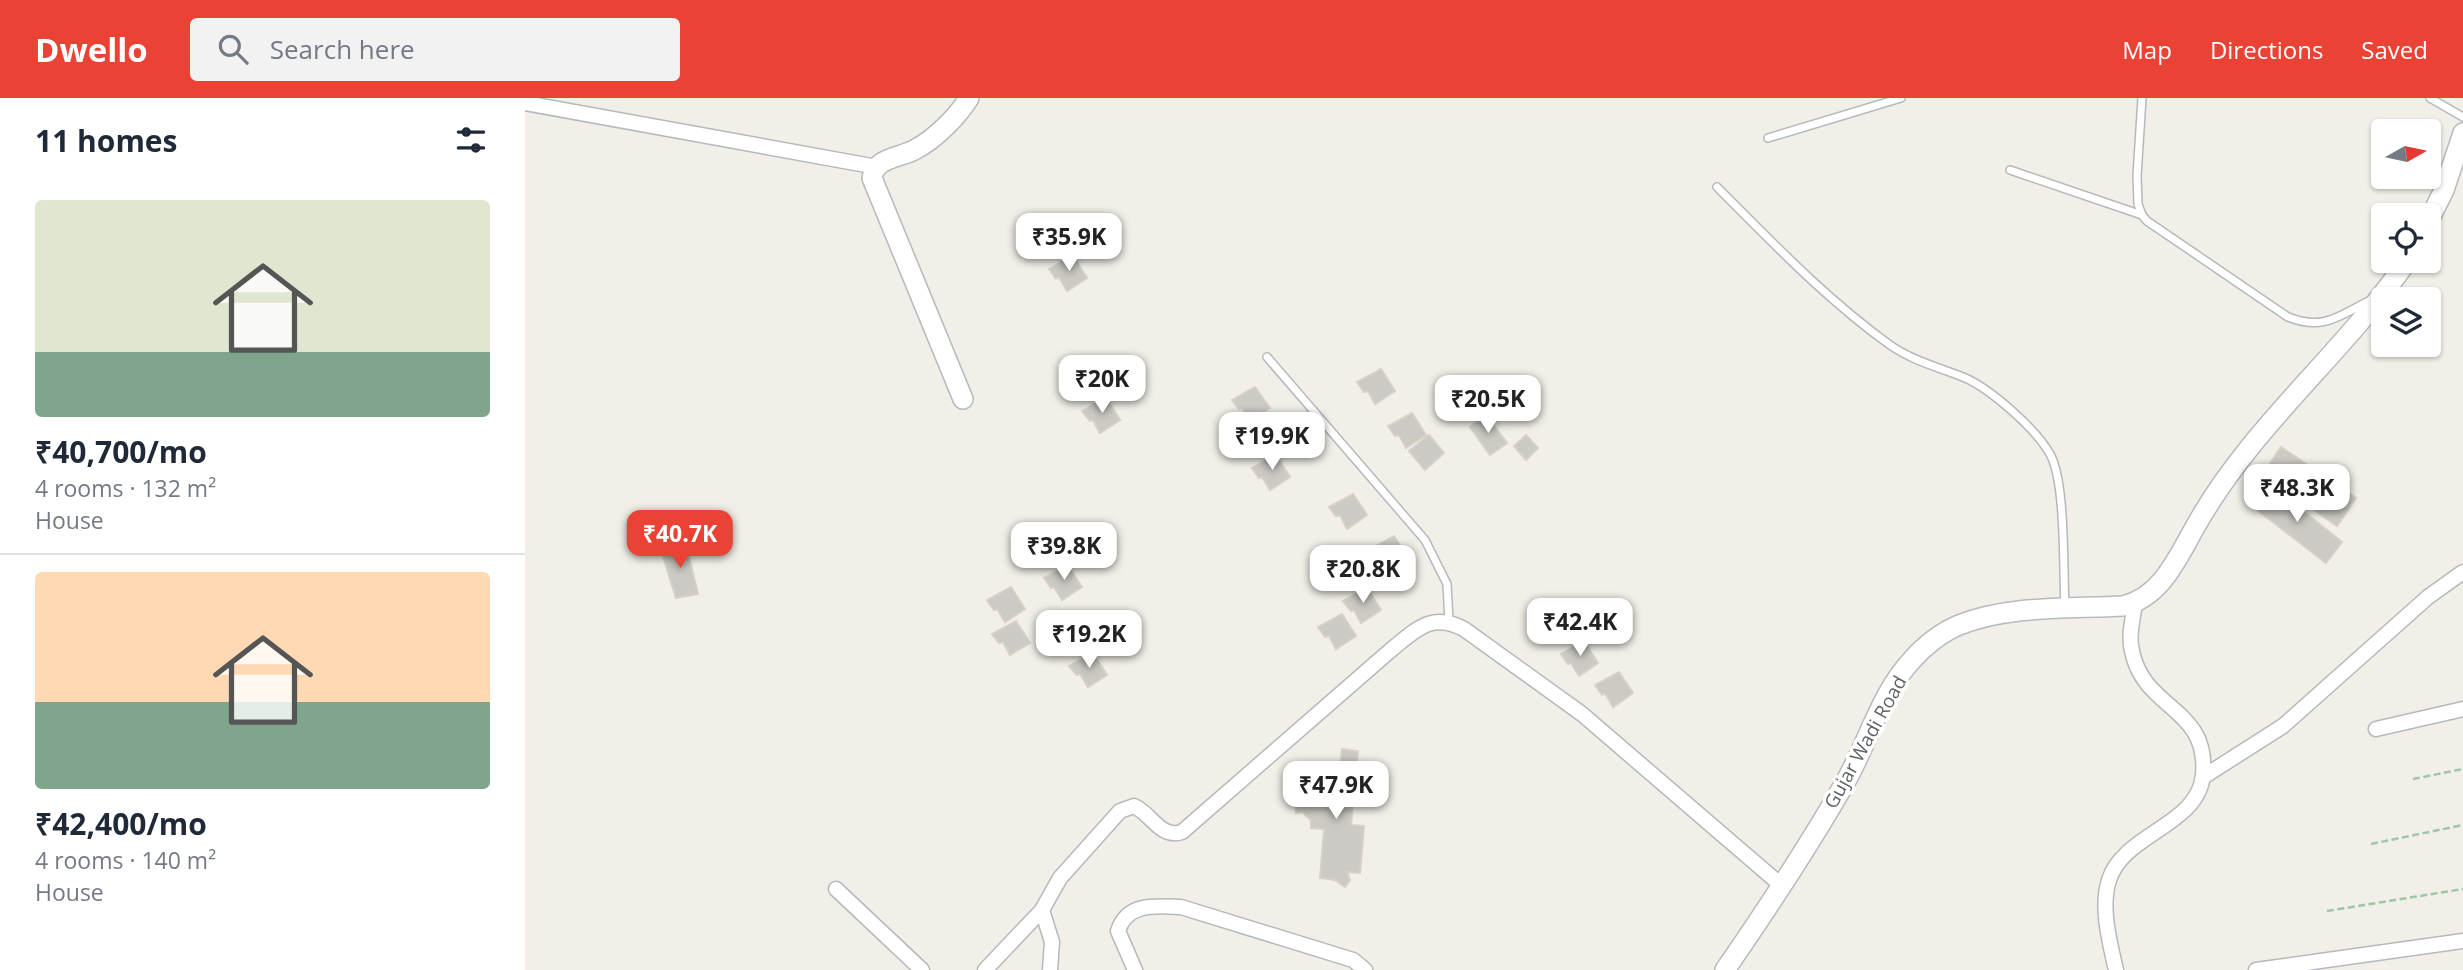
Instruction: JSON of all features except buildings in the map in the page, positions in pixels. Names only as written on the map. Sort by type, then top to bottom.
[{"type":"street","points":[[963,399],[873,189],[872,173],[877,167],[929,140],[969,98]]},
{"type":"street","points":[[525,103],[877,167]]},
{"type":"street","points":[[2438,203],[2463,133]]},
{"type":"street","points":[[2116,970],[2107,923],[2108,881],[2121,857],[2188,806],[2199,792],[2203,777],[2197,733],[2188,721],[2151,692],[2134,661],[2130,641],[2135,603],[2161,583],[2213,496],[2272,418],[2371,308]]},
{"type":"street","points":[[2203,777],[2283,726],[2428,597],[2463,572]]},
{"type":"street","name":"Gujar Wadi Road","points":[[1725,970],[1782,886],[1847,779],[1895,683],[1911,660],[1926,646],[1959,625],[2012,611],[2135,603]]},
{"type":"street","points":[[985,970],[1042,910],[1060,878],[1121,811],[1134,806],[1165,832],[1173,835],[1182,832],[1392,649],[1420,627],[1438,621],[1449,621],[1582,714],[1782,886]]},
{"type":"street","points":[[2376,729],[2463,709]]},
{"type":"street","points":[[836,889],[922,970]]},
{"type":"street","points":[[1135,970],[1118,931],[1136,908],[1152,906],[1181,907],[1353,960],[1365,970]]},
{"type":"street","points":[[1042,910],[1052,942],[1050,970]]},
{"type":"street","points":[[2256,970],[2463,941]]},
{"type":"lane","points":[[1768,138],[1901,98]]},
{"type":"lane","points":[[2142,98],[2137,193],[2142,215],[2147,221],[2288,317],[2304,324],[2322,324],[2371,300]]},
{"type":"lane","points":[[2430,98],[2463,117]]},
{"type":"lane","points":[[2010,170],[2142,215]]},
{"type":"lane","points":[[1717,187],[1831,299],[1909,358],[1966,378],[1985,390],[2039,438],[2052,456],[2061,497],[2065,609]]},
{"type":"lane","points":[[1267,357],[1425,540],[1447,584],[1449,621]]},
{"type":"path","points":[[2413,779],[2463,769]]},
{"type":"path","points":[[2371,844],[2463,825]]},
{"type":"path","points":[[2327,911],[2463,889]]}]
